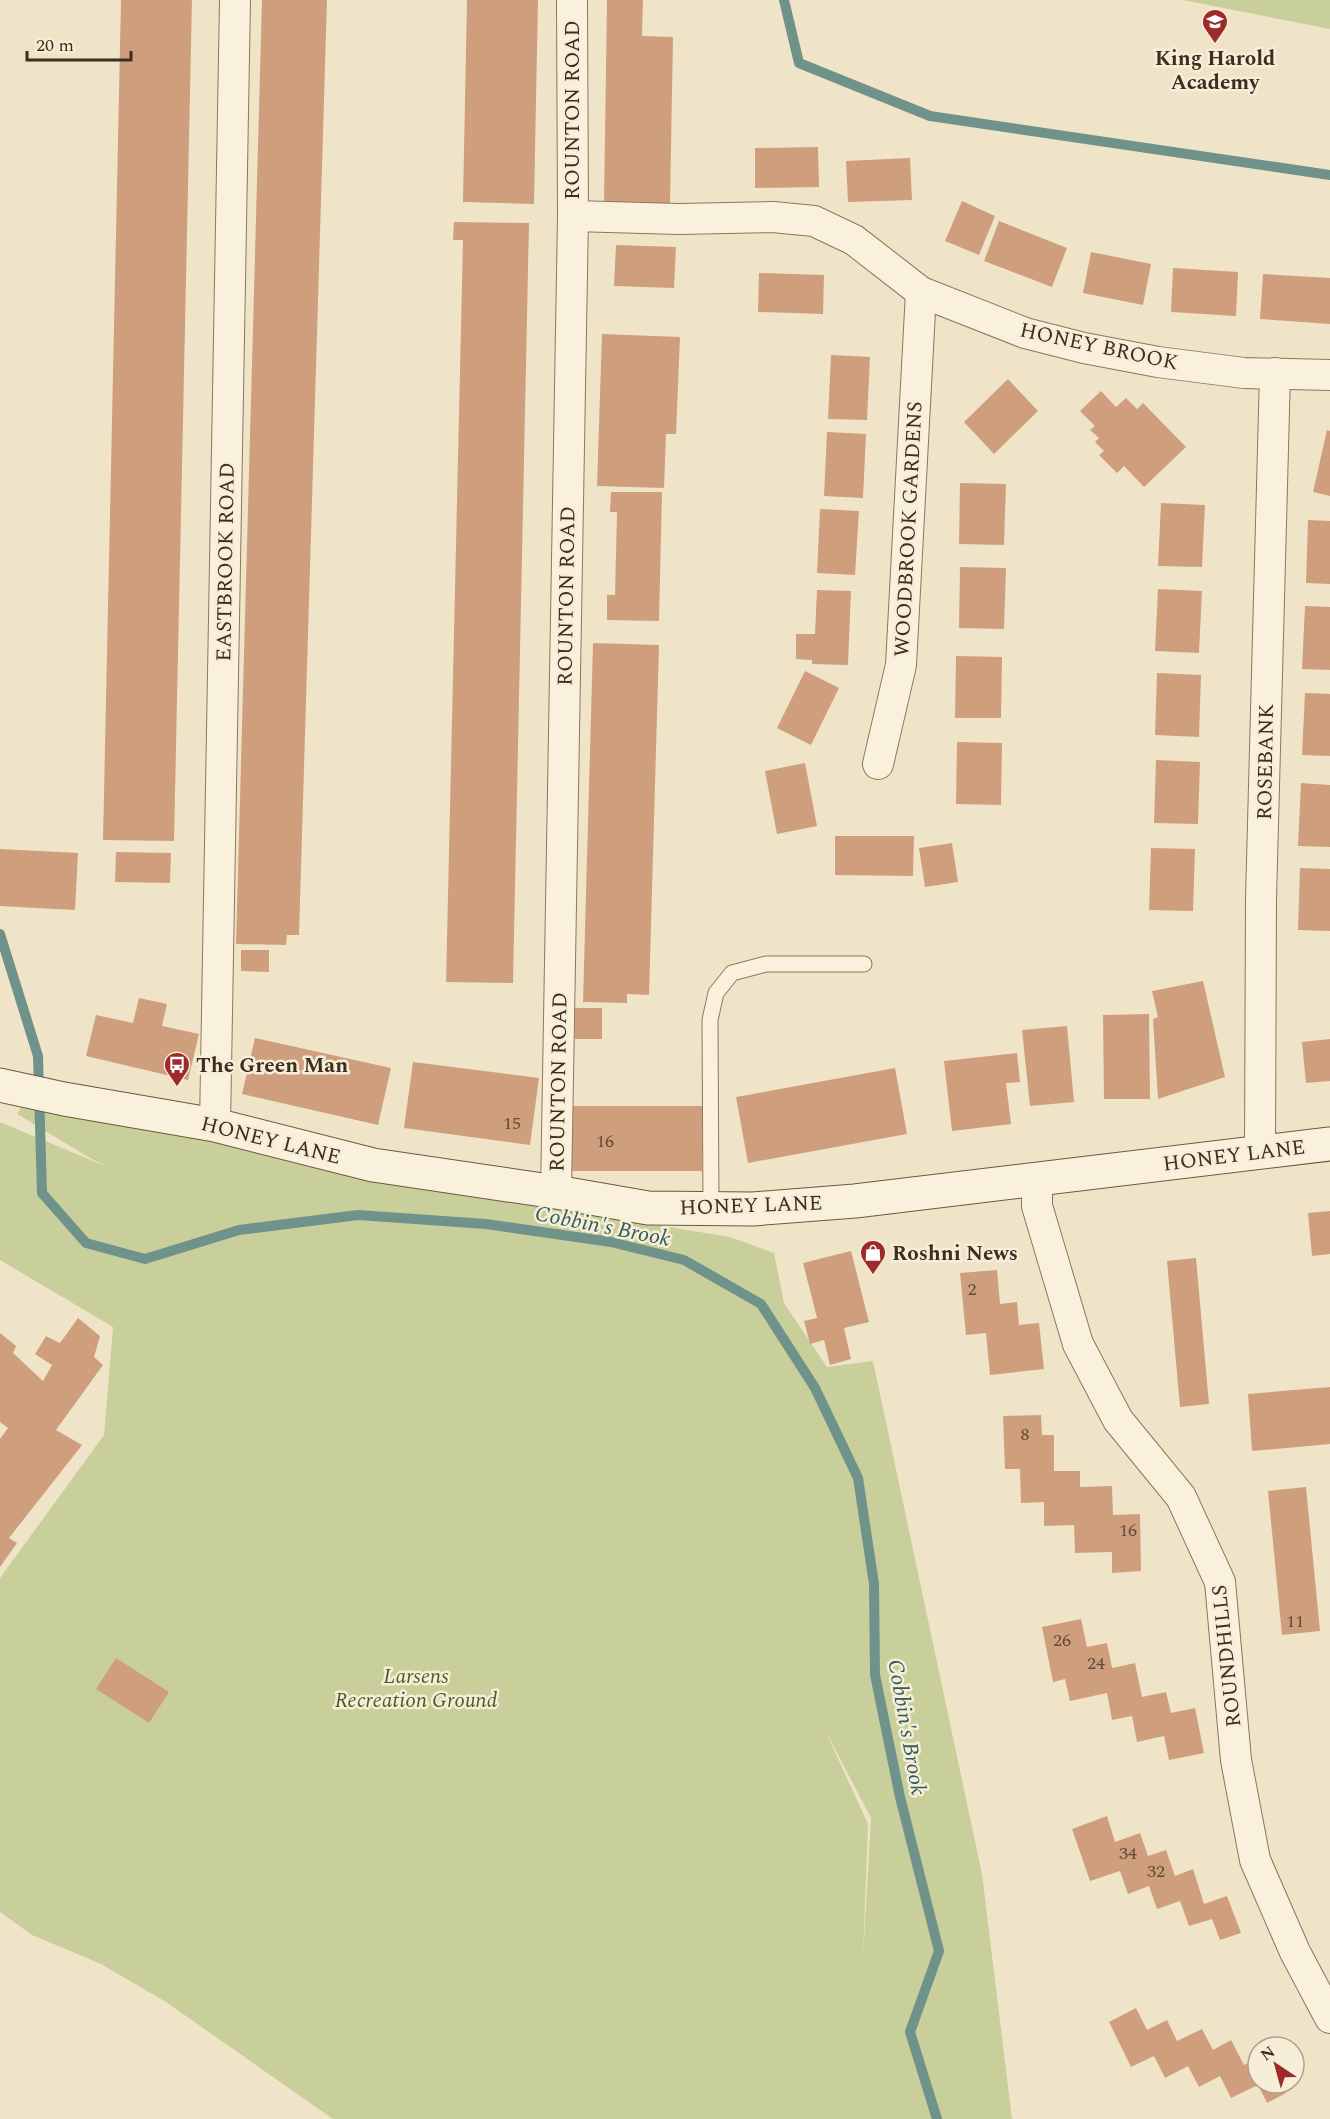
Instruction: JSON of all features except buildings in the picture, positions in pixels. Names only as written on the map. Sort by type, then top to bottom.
[{"type":"street","name":"EASTBROOK ROAD","points":[[215,1125],[235,0]]},
{"type":"street","name":"ROUNTON ROAD","points":[[556,1192],[573,216],[572,0]]},
{"type":"street","name":"HONEY BROOK","points":[[573,216],[679,219],[773,217],[814,222],[854,240],[921,292],[1025,333],[1084,348],[1158,362],[1244,372],[1330,375]]},
{"type":"street","name":"WOODBROOK GARDENS","points":[[878,764],[901,665],[921,292]]},
{"type":"street","name":"ROSEBANK","points":[[1260,1151],[1261,899],[1275,373]]},
{"type":"street","name":"HONEY LANE","points":[[5,1086],[64,1099],[215,1125],[373,1165],[648,1208],[753,1209],[844,1202],[1330,1144]]},
{"type":"street","name":"ROUNDHILLS","points":[[1037,1178],[1037,1206],[1078,1344],[1118,1420],[1181,1497],[1220,1582],[1236,1760],[1255,1860],[1295,1952],[1330,2018]]},
{"type":"lane","points":[[711,1209],[710,1020],[716,993],[732,973],[766,964],[864,964]]},
{"type":"green space","points":[[1183,0],[1330,0],[1330,29]]},
{"type":"green space","name":"Larsens Recreation Ground","points":[[24,1101],[412,1185],[730,1237],[774,1253],[784,1303],[827,1367],[873,1361],[982,1874],[1012,2119],[333,2119],[166,2002],[101,1964],[32,1935],[0,1912],[0,1578],[104,1435],[113,1327],[0,1260],[0,1122],[110,1168],[17,1114]],"holes":[[[824,1728],[871,1818],[863,1958],[868,1824]]]},
{"type":"waterway","points":[[784,0],[799,63],[930,116],[1330,175]]},
{"type":"waterway","name":"Cobbin's Brook","points":[[0,934],[38,1056],[42,1193],[86,1243],[145,1259],[239,1230],[358,1215],[486,1224],[611,1242],[684,1260],[761,1304],[815,1388],[858,1478],[874,1584],[875,1675],[900,1797],[939,1951],[910,2032],[937,2119]]},
{"type":"place","name":"King Harold Academy","points":[[1215,45]]},
{"type":"place","name":"The Green Man","points":[[177,1088]]},
{"type":"place","name":"Roshni News","points":[[873,1276]]}]
